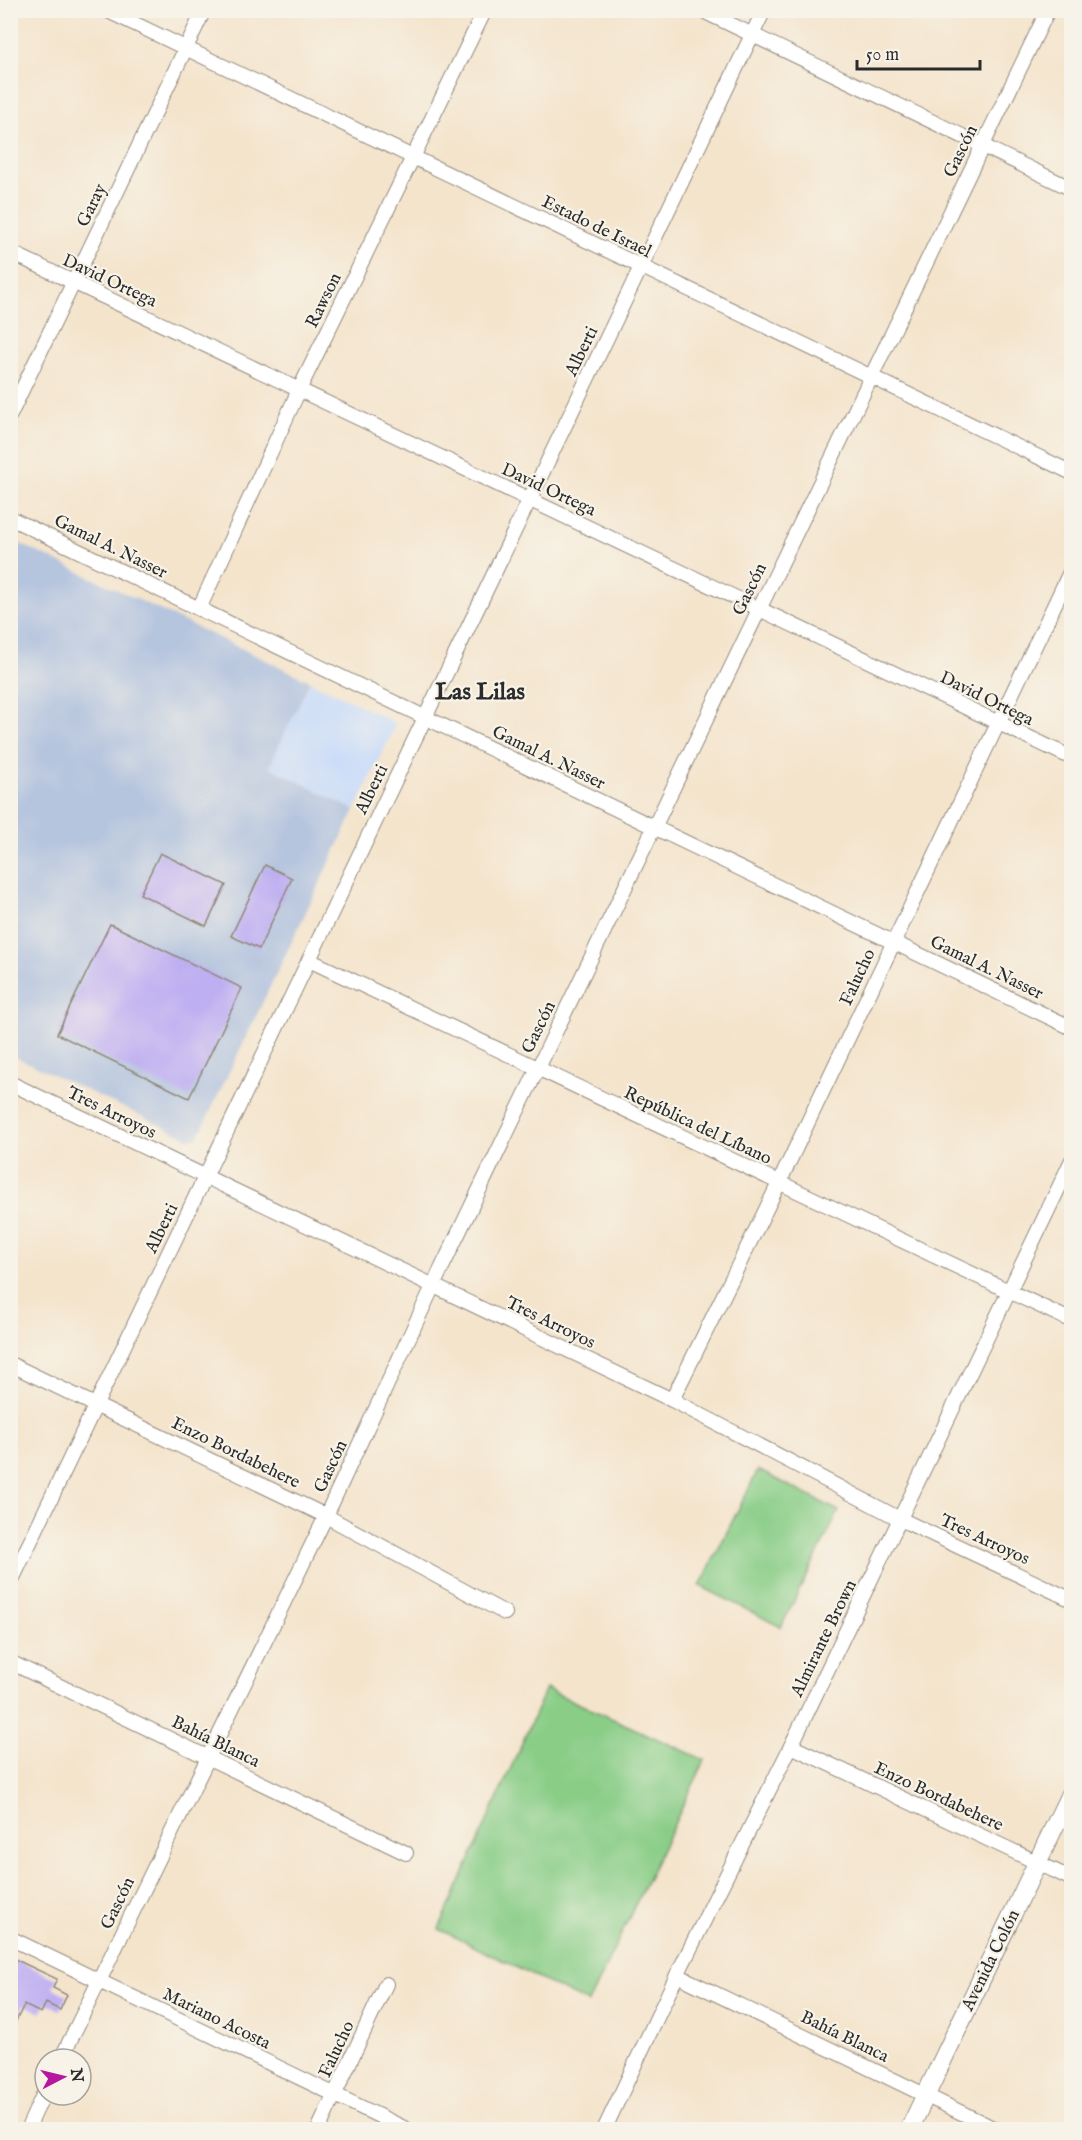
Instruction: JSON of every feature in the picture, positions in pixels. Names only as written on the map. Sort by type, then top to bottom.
[{"type":"main road","name":"Avenida Colón","points":[[909,2130],[1071,1790]]},
{"type":"street","name":"Estado de Israel","points":[[106,10],[1071,473]]},
{"type":"street","name":"Garay","points":[[10,415],[204,10]]},
{"type":"street","name":"Rawson","points":[[199,609],[299,390],[485,10]]},
{"type":"street","points":[[701,10],[1071,189]]},
{"type":"street","name":"Alberti","points":[[10,1584],[764,10]]},
{"type":"street","name":"Gascón","points":[[67,2047],[327,1516],[433,1286],[1048,10]]},
{"type":"street","name":"David Ortega","points":[[10,252],[1071,758]]},
{"type":"street","name":"Gamal A. Nasser","points":[[10,518],[1071,1028]]},
{"type":"street","name":"Falucho","points":[[672,1400],[779,1183],[1071,568]]},
{"type":"street","name":"República del Líbano","points":[[309,960],[1071,1321]]},
{"type":"street","name":"Tres Arroyos","points":[[10,1083],[672,1400],[900,1519],[1071,1600]]},
{"type":"street","name":"Almirante Brown","points":[[604,2130],[677,1975],[791,1746],[1071,1160]]},
{"type":"street","name":"Enzo Bordabehere","points":[[10,1364],[327,1516],[505,1613]]},
{"type":"street","name":"Bahía Blanca","points":[[10,1662],[406,1853]]},
{"type":"street","name":"Enzo Bordabehere","points":[[791,1746],[1071,1879]]},
{"type":"street","name":"Mariano Acosta","points":[[10,1938],[408,2130]]},
{"type":"street","name":"Bahía Blanca","points":[[677,1975],[997,2130]]},
{"type":"street","name":"Falucho","points":[[318,2130],[386,1984]]},
{"type":"street","points":[[27,2130],[38,2107]]},
{"type":"shaded area","points":[[10,539],[310,681],[269,767],[355,810],[198,1137],[190,1139],[11,1055]]},
{"type":"shaded area","points":[[310,681],[394,722],[395,727],[355,810],[269,767]]},
{"type":"green space","points":[[758,1470],[839,1511],[781,1627],[700,1586]]},
{"type":"green space","points":[[546,1689],[705,1760],[588,2003],[439,1929]]},
{"type":"building","points":[[160,853],[226,885],[206,926],[140,894]]},
{"type":"building","points":[[265,865],[292,878],[259,949],[231,936]]},
{"type":"building","points":[[110,924],[242,988],[189,1098],[57,1034]]},
{"type":"building","points":[[10,1957],[57,1979],[53,1988],[67,1995],[60,2010],[46,2003],[41,2013],[24,2005],[10,2033]]},
{"type":"district","name":"Las Lilas","points":[[480,691]]}]
